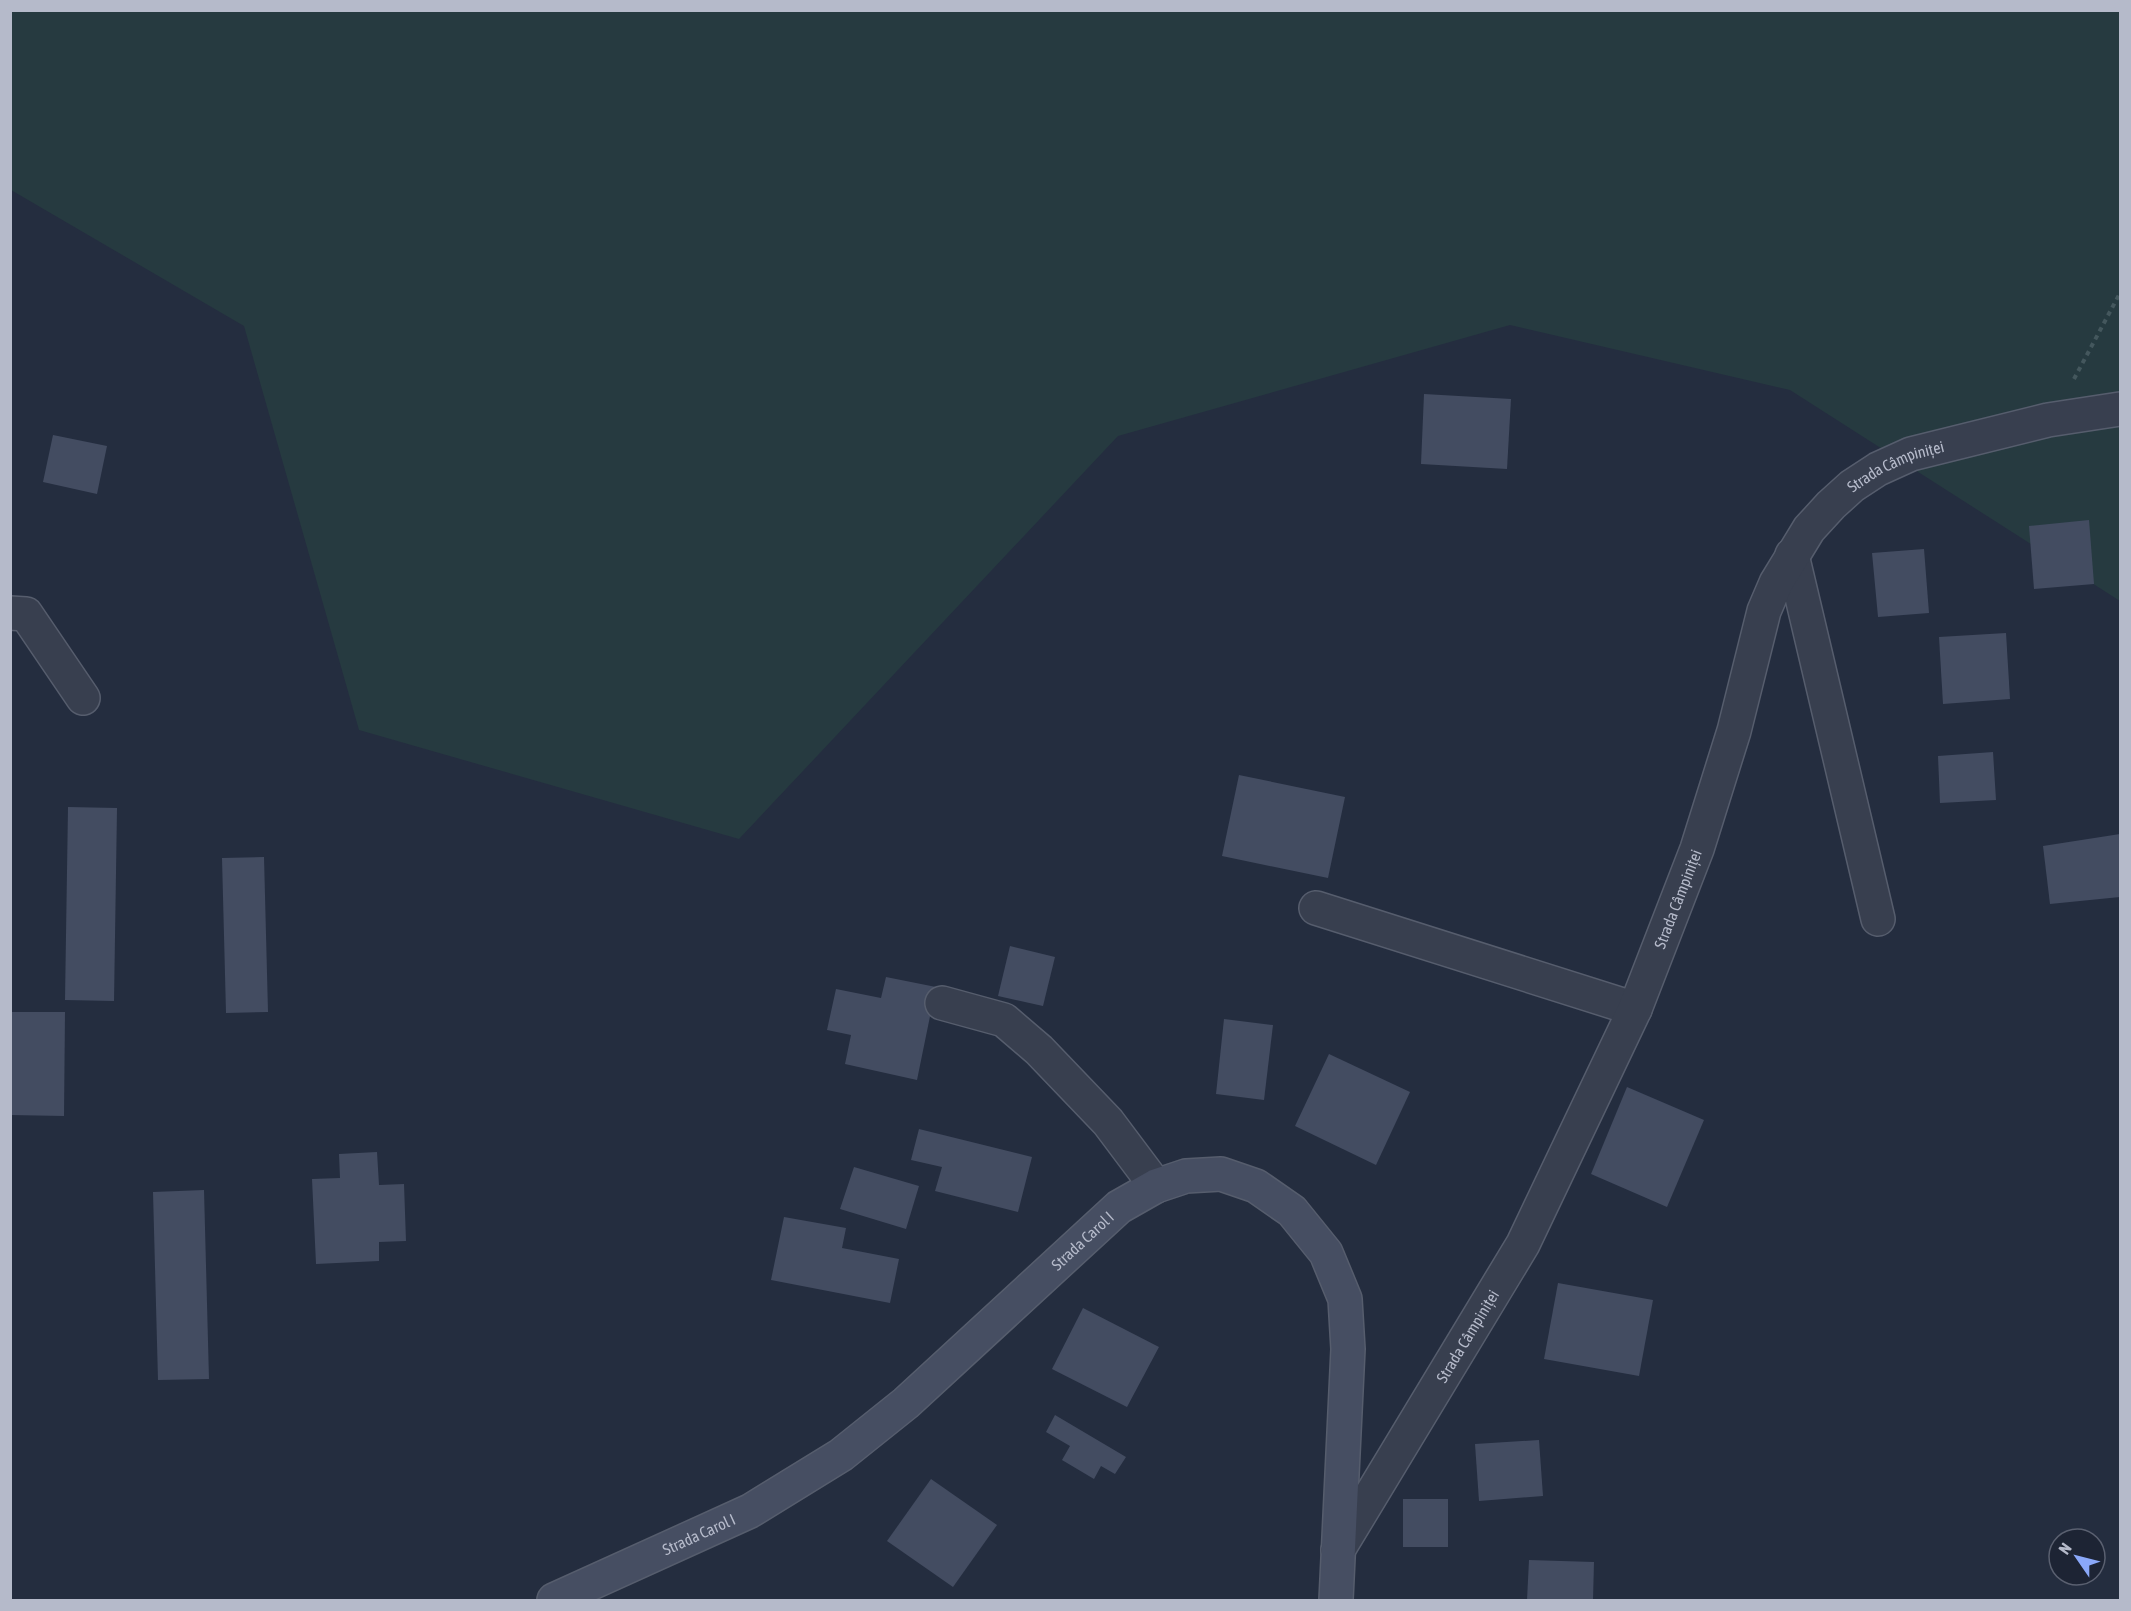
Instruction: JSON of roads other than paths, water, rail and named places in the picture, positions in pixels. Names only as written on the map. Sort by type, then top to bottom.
[{"type":"main road","name":"Strada Carol I","points":[[554,1600],[750,1511],[841,1455],[906,1403],[1119,1208],[1156,1186],[1186,1176],[1221,1174],[1256,1186],[1292,1211],[1326,1253],[1345,1299],[1348,1349],[1336,1600]]},
{"type":"street","name":"Strada Câmpiniței","points":[[1338,1550],[1523,1244],[1635,1010],[1697,849],[1734,731],[1764,611],[1776,584],[1809,529],[1852,486],[1878,469],[1911,454],[2048,420],[2121,409]]},
{"type":"street","points":[[1792,555],[1878,919]]},
{"type":"street","points":[[10,613],[26,614],[83,698]]},
{"type":"street","points":[[1316,908],[1635,1010]]},
{"type":"street","points":[[942,1003],[1004,1020],[1030,1042],[1108,1122],[1156,1186]]}]
